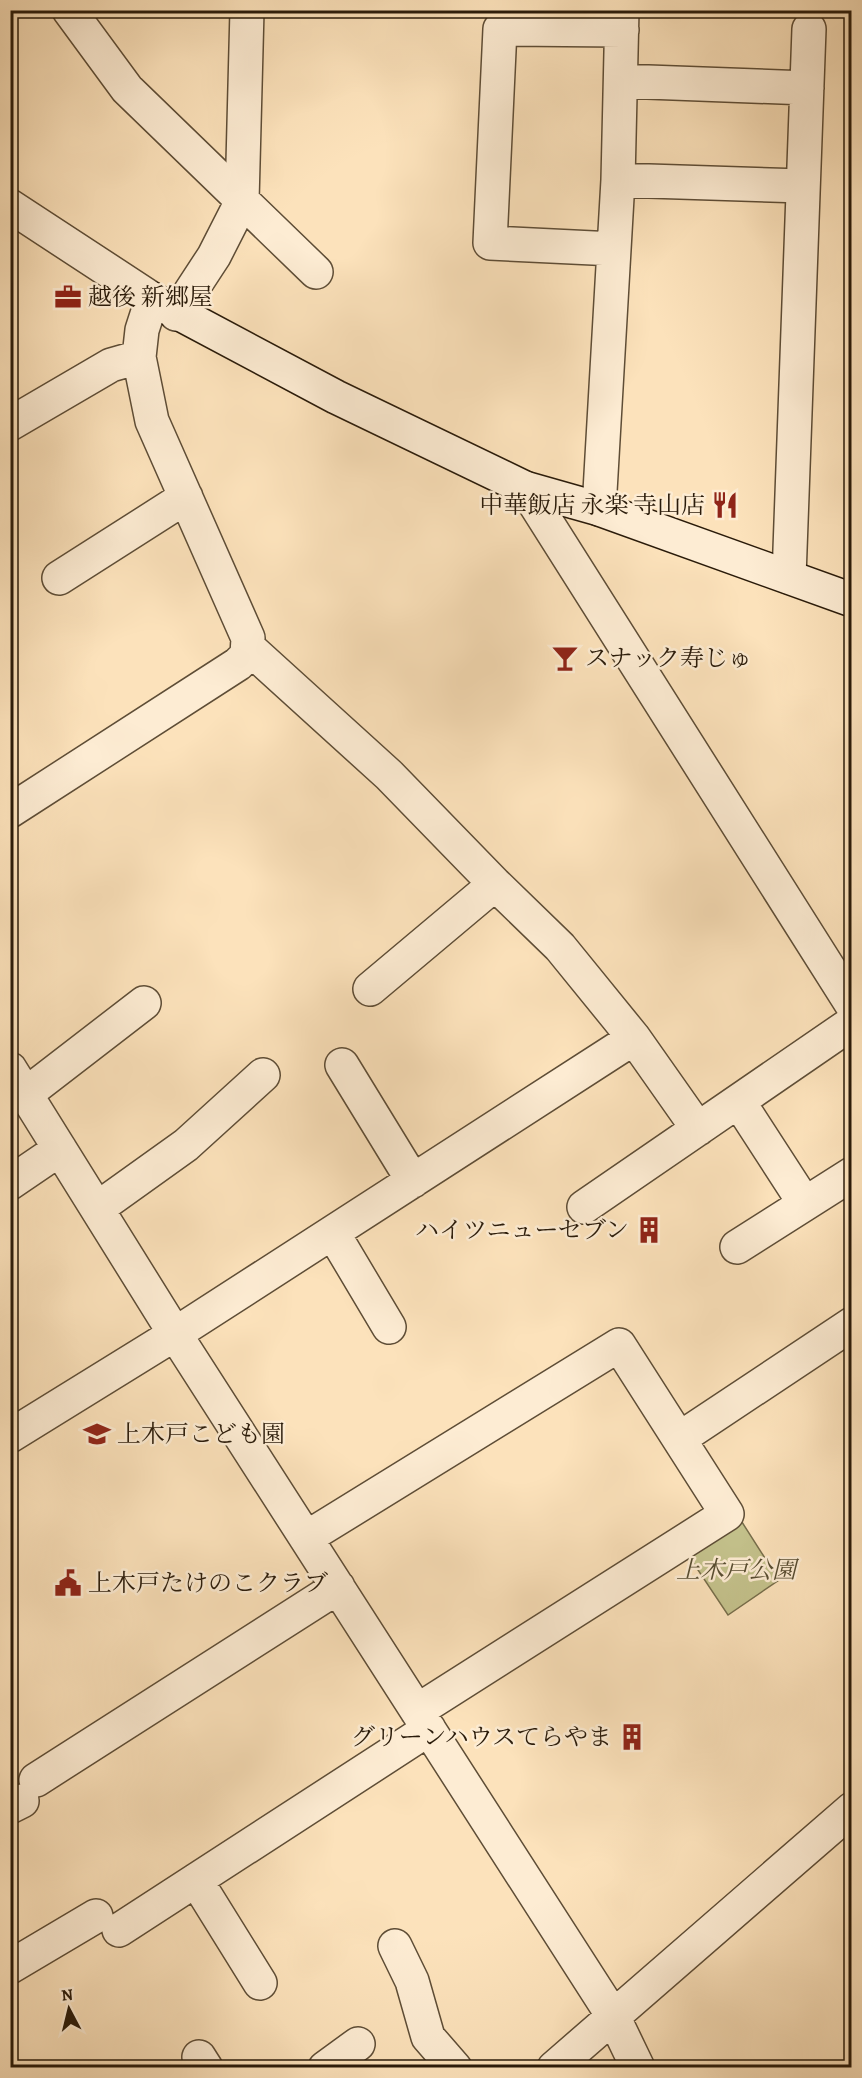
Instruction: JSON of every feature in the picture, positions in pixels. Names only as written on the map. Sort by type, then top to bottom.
[{"type":"street","points":[[69,10],[127,89],[316,272]]},
{"type":"street","points":[[10,811],[238,663],[247,654],[248,638],[152,421],[143,387],[139,357],[142,330],[214,256],[242,201],[247,10]]},
{"type":"street","points":[[598,509],[614,249],[618,180],[622,20],[500,29],[490,243],[614,249]]},
{"type":"street","points":[[789,577],[809,29]]},
{"type":"street","points":[[621,81],[807,88]]},
{"type":"street","points":[[618,180],[803,186]]},
{"type":"street","points":[[10,206],[164,306],[336,397],[525,488],[598,509],[852,600]]},
{"type":"street","points":[[10,424],[111,365],[139,357]]},
{"type":"street","points":[[525,488],[852,1005]]},
{"type":"street","points":[[59,578],[186,497]]},
{"type":"street","points":[[248,647],[389,776],[495,884],[560,946],[634,1038],[698,1129]]},
{"type":"street","points":[[370,989],[495,884]]},
{"type":"street","points":[[144,1003],[18,1082],[99,1208],[175,1334],[613,2016],[638,2067]]},
{"type":"street","points":[[584,1207],[852,1023]]},
{"type":"street","points":[[10,1436],[175,1334],[634,1038]]},
{"type":"street","points":[[342,1065],[412,1181]]},
{"type":"street","points":[[99,1208],[186,1145],[263,1075]]},
{"type":"street","points":[[748,1116],[805,1204]]},
{"type":"street","points":[[10,1183],[60,1149]]},
{"type":"street","points":[[737,1247],[852,1174]]},
{"type":"street","points":[[333,1233],[389,1327]]},
{"type":"street","points":[[679,1439],[852,1324]]},
{"type":"street","points":[[10,1967],[196,1880],[423,1720],[727,1514],[619,1345],[306,1538]]},
{"type":"street","points":[[23,1796],[338,1587]]},
{"type":"street","points":[[554,2067],[852,1809]]},
{"type":"street","points":[[196,1880],[260,1983]]},
{"type":"street","points":[[395,1946],[412,1981],[428,2037],[455,2067]]},
{"type":"street","points":[[325,2067],[358,2044]]},
{"type":"green space","name":"上木戸公園","points":[[740,1519],[779,1580],[728,1615],[686,1552]]},
{"type":"place","name":"越後 新郷屋","points":[[68,297]]},
{"type":"place","name":"中華飯店 永楽 寺山店","points":[[725,505]]},
{"type":"place","name":"スナック寿じゅ","points":[[565,658]]},
{"type":"place","name":"ハイツニューセブン","points":[[649,1230]]},
{"type":"place","name":"上木戸こども園","points":[[97,1434]]},
{"type":"place","name":"上木戸たけのこクラブ","points":[[68,1583]]},
{"type":"place","name":"グリーンハウスてらやま","points":[[632,1737]]}]
